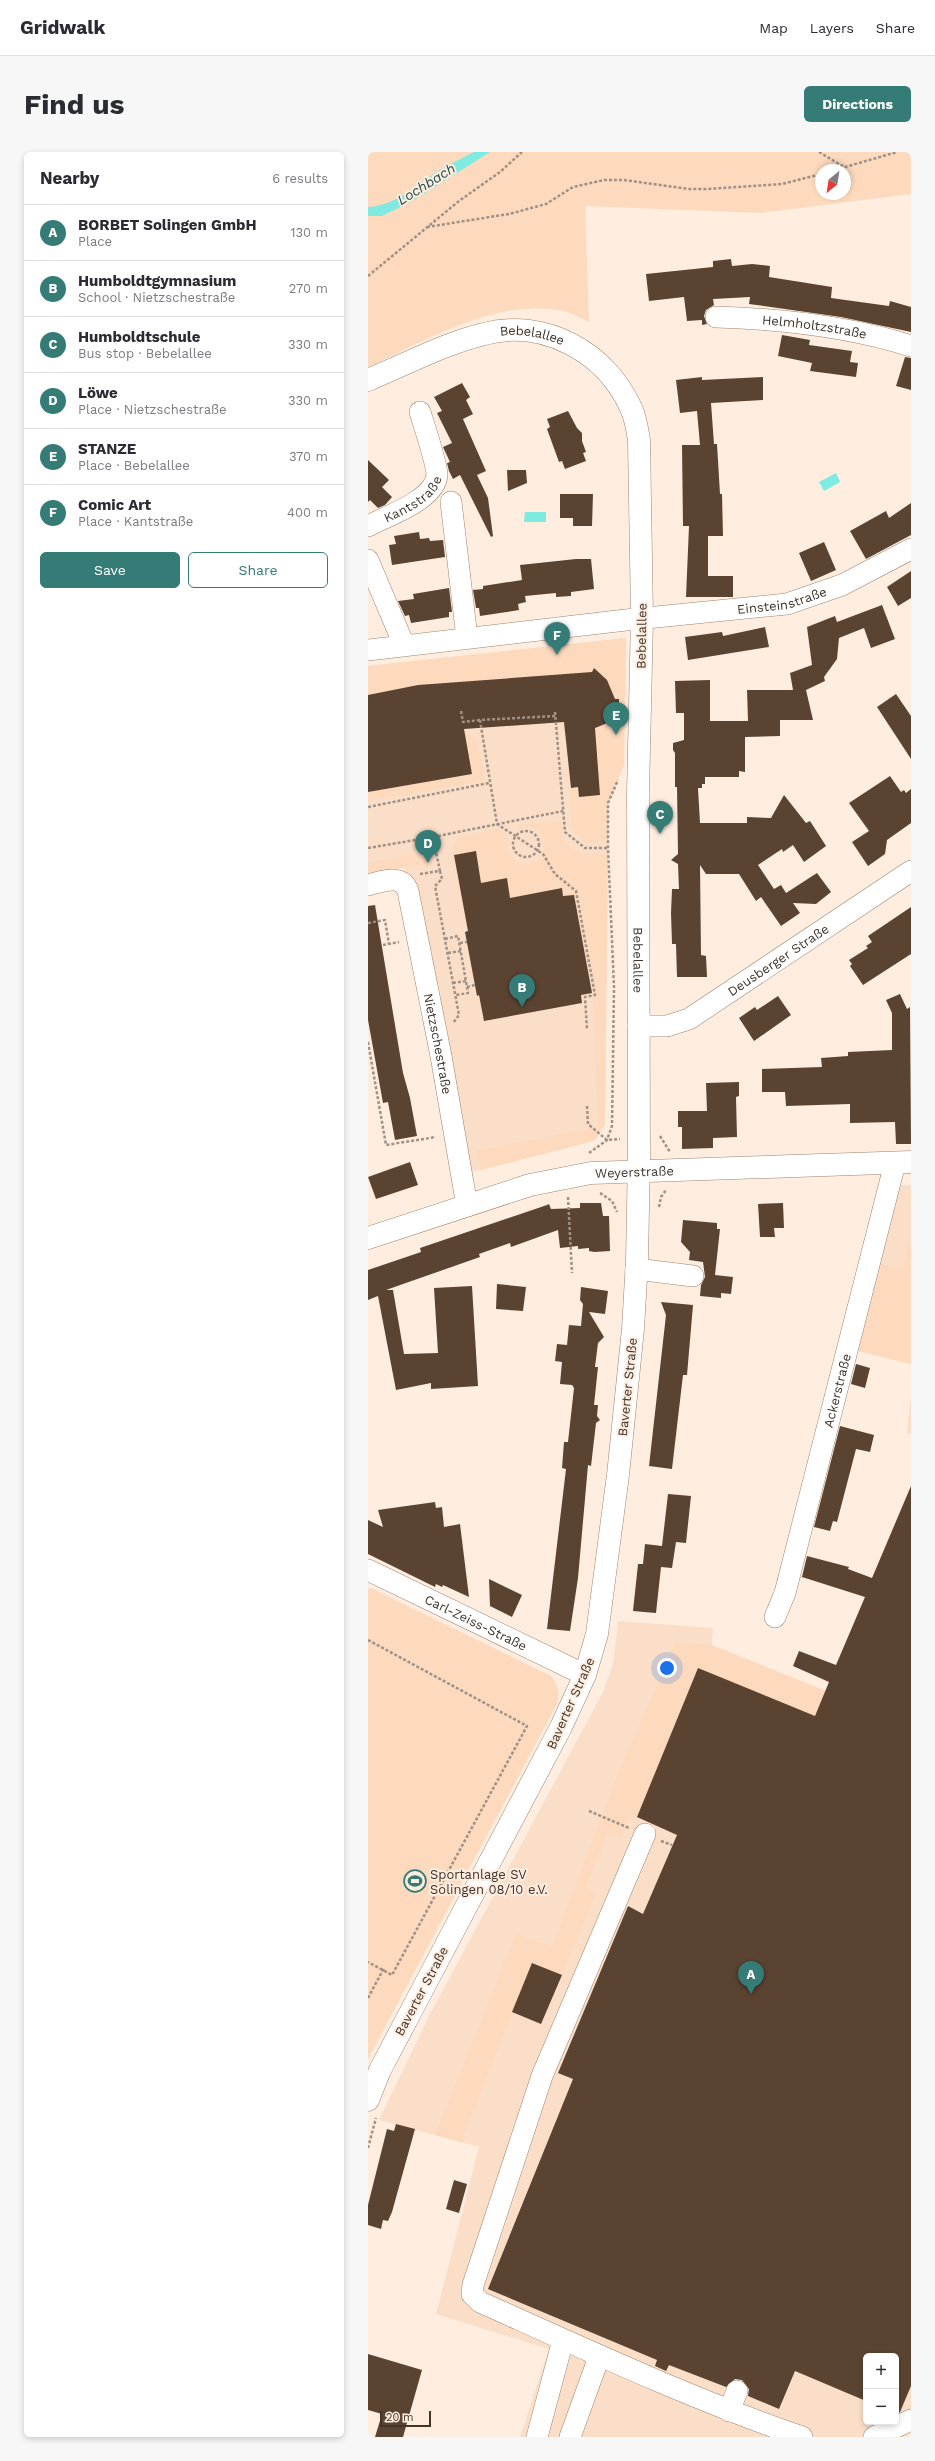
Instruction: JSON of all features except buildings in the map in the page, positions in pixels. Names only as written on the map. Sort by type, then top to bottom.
[{"type":"main road","name":"Bebelallee","points":[[368,380],[474,337],[509,330],[536,332],[561,340],[596,360],[624,394],[635,418],[639,440],[642,618],[638,794],[639,1170]]},
{"type":"main road","name":"Weyerstraße","points":[[368,1238],[544,1182],[591,1173],[639,1170],[903,1162]]},
{"type":"main road","name":"Baverter Straße","points":[[368,2100],[406,2021],[561,1727],[585,1675],[597,1634],[610,1547],[633,1330],[639,1170]]},
{"type":"street","name":"Helmholtzstraße","points":[[716,317],[772,319],[856,331],[911,346]]},
{"type":"street","name":"Kantstraße","points":[[368,526],[424,497],[434,486],[437,474],[420,412]]},
{"type":"street","points":[[451,502],[467,638]]},
{"type":"street","name":"Einsteinstraße","points":[[642,618],[787,604],[848,582],[911,549]]},
{"type":"street","points":[[368,560],[404,645]]},
{"type":"street","points":[[368,650],[642,618]]},
{"type":"street","name":"Deusberger Straße","points":[[638,1026],[667,1026],[689,1019],[911,871]]},
{"type":"street","points":[[368,884],[396,879],[404,883]]},
{"type":"street","name":"Nietzschestraße","points":[[404,883],[408,891],[441,1056],[467,1206]]},
{"type":"street","name":"Ackerstraße","points":[[775,1617],[785,1593],[903,1162]]},
{"type":"street","points":[[636,1269],[693,1276]]},
{"type":"street","name":"Carl-Zeiss-Straße","points":[[368,1570],[585,1675]]},
{"type":"street","points":[[645,1834],[542,2076],[472,2292],[473,2296],[480,2302],[599,2357],[729,2411],[802,2437]]},
{"type":"street","points":[[537,2437],[563,2340]]},
{"type":"street","points":[[570,2437],[599,2357]]},
{"type":"street","points":[[729,2411],[737,2391]]},
{"type":"street","points":[[874,2437],[911,2420]]},
{"type":"path","points":[[368,276],[427,227],[500,172],[522,152]]},
{"type":"path","points":[[820,152],[838,164]]},
{"type":"path","points":[[851,166],[897,152]]},
{"type":"path","points":[[427,227],[509,214],[546,204],[573,187],[598,181],[624,180],[675,188],[707,189],[782,184],[815,176]]},
{"type":"path","points":[[461,710],[463,722],[555,716]]},
{"type":"path","points":[[555,712],[565,832],[585,848],[608,848],[614,987],[612,1126],[607,1140],[589,1153]]},
{"type":"path","points":[[480,720],[489,784],[497,824],[543,854],[555,874],[576,891],[595,995],[585,997],[587,1030]]},
{"type":"path","points":[[368,807],[489,784]]},
{"type":"path","points":[[368,848],[433,837],[563,811]]},
{"type":"path","points":[[522,831],[532,832],[538,838],[538,851],[532,857],[519,856],[513,845],[515,836],[522,831]]},
{"type":"path","points":[[433,837],[442,878],[435,886],[459,1015],[451,1027]]},
{"type":"path","points":[[404,883],[417,875],[440,871]]},
{"type":"path","points":[[368,923],[385,920],[389,944]]},
{"type":"path","points":[[445,939],[458,936],[460,943],[468,993],[456,995]]},
{"type":"path","points":[[383,945],[401,942]]},
{"type":"path","points":[[460,943],[467,942]]},
{"type":"path","points":[[448,953],[461,950]]},
{"type":"path","points":[[453,983],[466,980]]},
{"type":"path","points":[[467,987],[475,985]]},
{"type":"path","points":[[368,1042],[386,1145],[440,1137]]},
{"type":"path","points":[[587,1106],[588,1124],[607,1140]]},
{"type":"path","points":[[659,1207],[664,1192],[671,1186]]},
{"type":"path","points":[[597,1192],[612,1201],[616,1208]]},
{"type":"path","points":[[568,1193],[572,1273]]},
{"type":"path","points":[[368,1640],[527,1726],[392,1975],[368,1962]]},
{"type":"path","points":[[368,1998],[383,1969]]},
{"type":"shaded area","points":[[368,152],[911,152],[911,194],[761,213],[585,206],[589,322],[567,312],[541,309],[515,310],[490,315],[464,323],[368,367]]},
{"type":"shaded area","points":[[626,638],[624,765],[608,803],[605,1125],[596,1139],[590,1142],[471,1172],[414,888],[403,867],[368,874],[368,666]]},
{"type":"shaded area","points":[[626,638],[624,765],[608,803],[608,842],[586,843],[572,829],[570,788],[578,787],[579,797],[600,795],[595,723],[601,726],[612,719],[619,706],[607,680],[595,668],[589,677],[581,673],[418,685],[368,695],[368,666]]},
{"type":"shaded area","points":[[465,732],[476,738],[485,781],[368,801],[368,792],[471,774]]},
{"type":"shaded area","points":[[561,821],[564,843],[580,853],[608,854],[605,1125],[596,1139],[590,1142],[481,1170],[476,1151],[598,1127],[593,1000],[574,895],[563,896],[562,888],[510,898],[507,878],[461,886],[453,845],[460,837],[498,829],[507,834],[508,851],[512,858],[521,863],[531,862],[540,858],[543,854],[544,839],[537,829],[530,826],[518,828],[518,825]]},
{"type":"shaded area","points":[[426,853],[428,863],[368,874],[368,862]]},
{"type":"shaded area","points":[[895,1185],[911,1185],[911,1364],[854,1350]]},
{"type":"shaded area","points":[[911,1239],[911,1364],[854,1350],[876,1262],[902,1269]]},
{"type":"shaded area","points":[[911,1396],[911,1434],[907,1433]]},
{"type":"shaded area","points":[[911,1485],[911,2437],[520,2437],[549,2349],[436,2314],[479,2147],[379,2120],[429,2016],[603,1692],[613,1664],[618,1621],[713,1628],[712,1645],[826,1691]]},
{"type":"shaded area","name":"Sportanlage SV Solingen 08/10 e.V.","points":[[371,1588],[551,1676],[557,1686],[558,1696],[557,1704],[368,2059],[368,1589]]},
{"type":"shaded area","points":[[676,1642],[712,1645],[826,1691],[815,1716],[698,1668],[637,1817],[631,1815],[621,1838],[608,1833],[585,1888],[596,1893],[562,1975],[532,1963],[461,2142],[435,2135],[516,1934],[552,1947],[619,1771]]},
{"type":"water","name":"Lochbach","points":[[474,152],[490,152],[411,202],[382,216],[368,216],[368,207],[389,202],[398,198],[441,169]]},
{"type":"water","points":[[836,473],[840,482],[824,491],[819,482]]},
{"type":"water","points":[[525,512],[546,512],[546,522],[524,522]]},
{"type":"place","name":"Comic Art","points":[[557,655]]},
{"type":"place","name":"STANZE","points":[[616,735]]},
{"type":"place","name":"Humboldtschule","points":[[660,834]]},
{"type":"place","name":"Löwe","points":[[428,863]]},
{"type":"place","name":"Humboldtgymnasium","points":[[522,1007]]},
{"type":"place","name":"Sportanlage SV Solingen 08/10 e.V.","points":[[415,1881]]},
{"type":"place","name":"BORBET Solingen GmbH","points":[[751,1994]]}]
